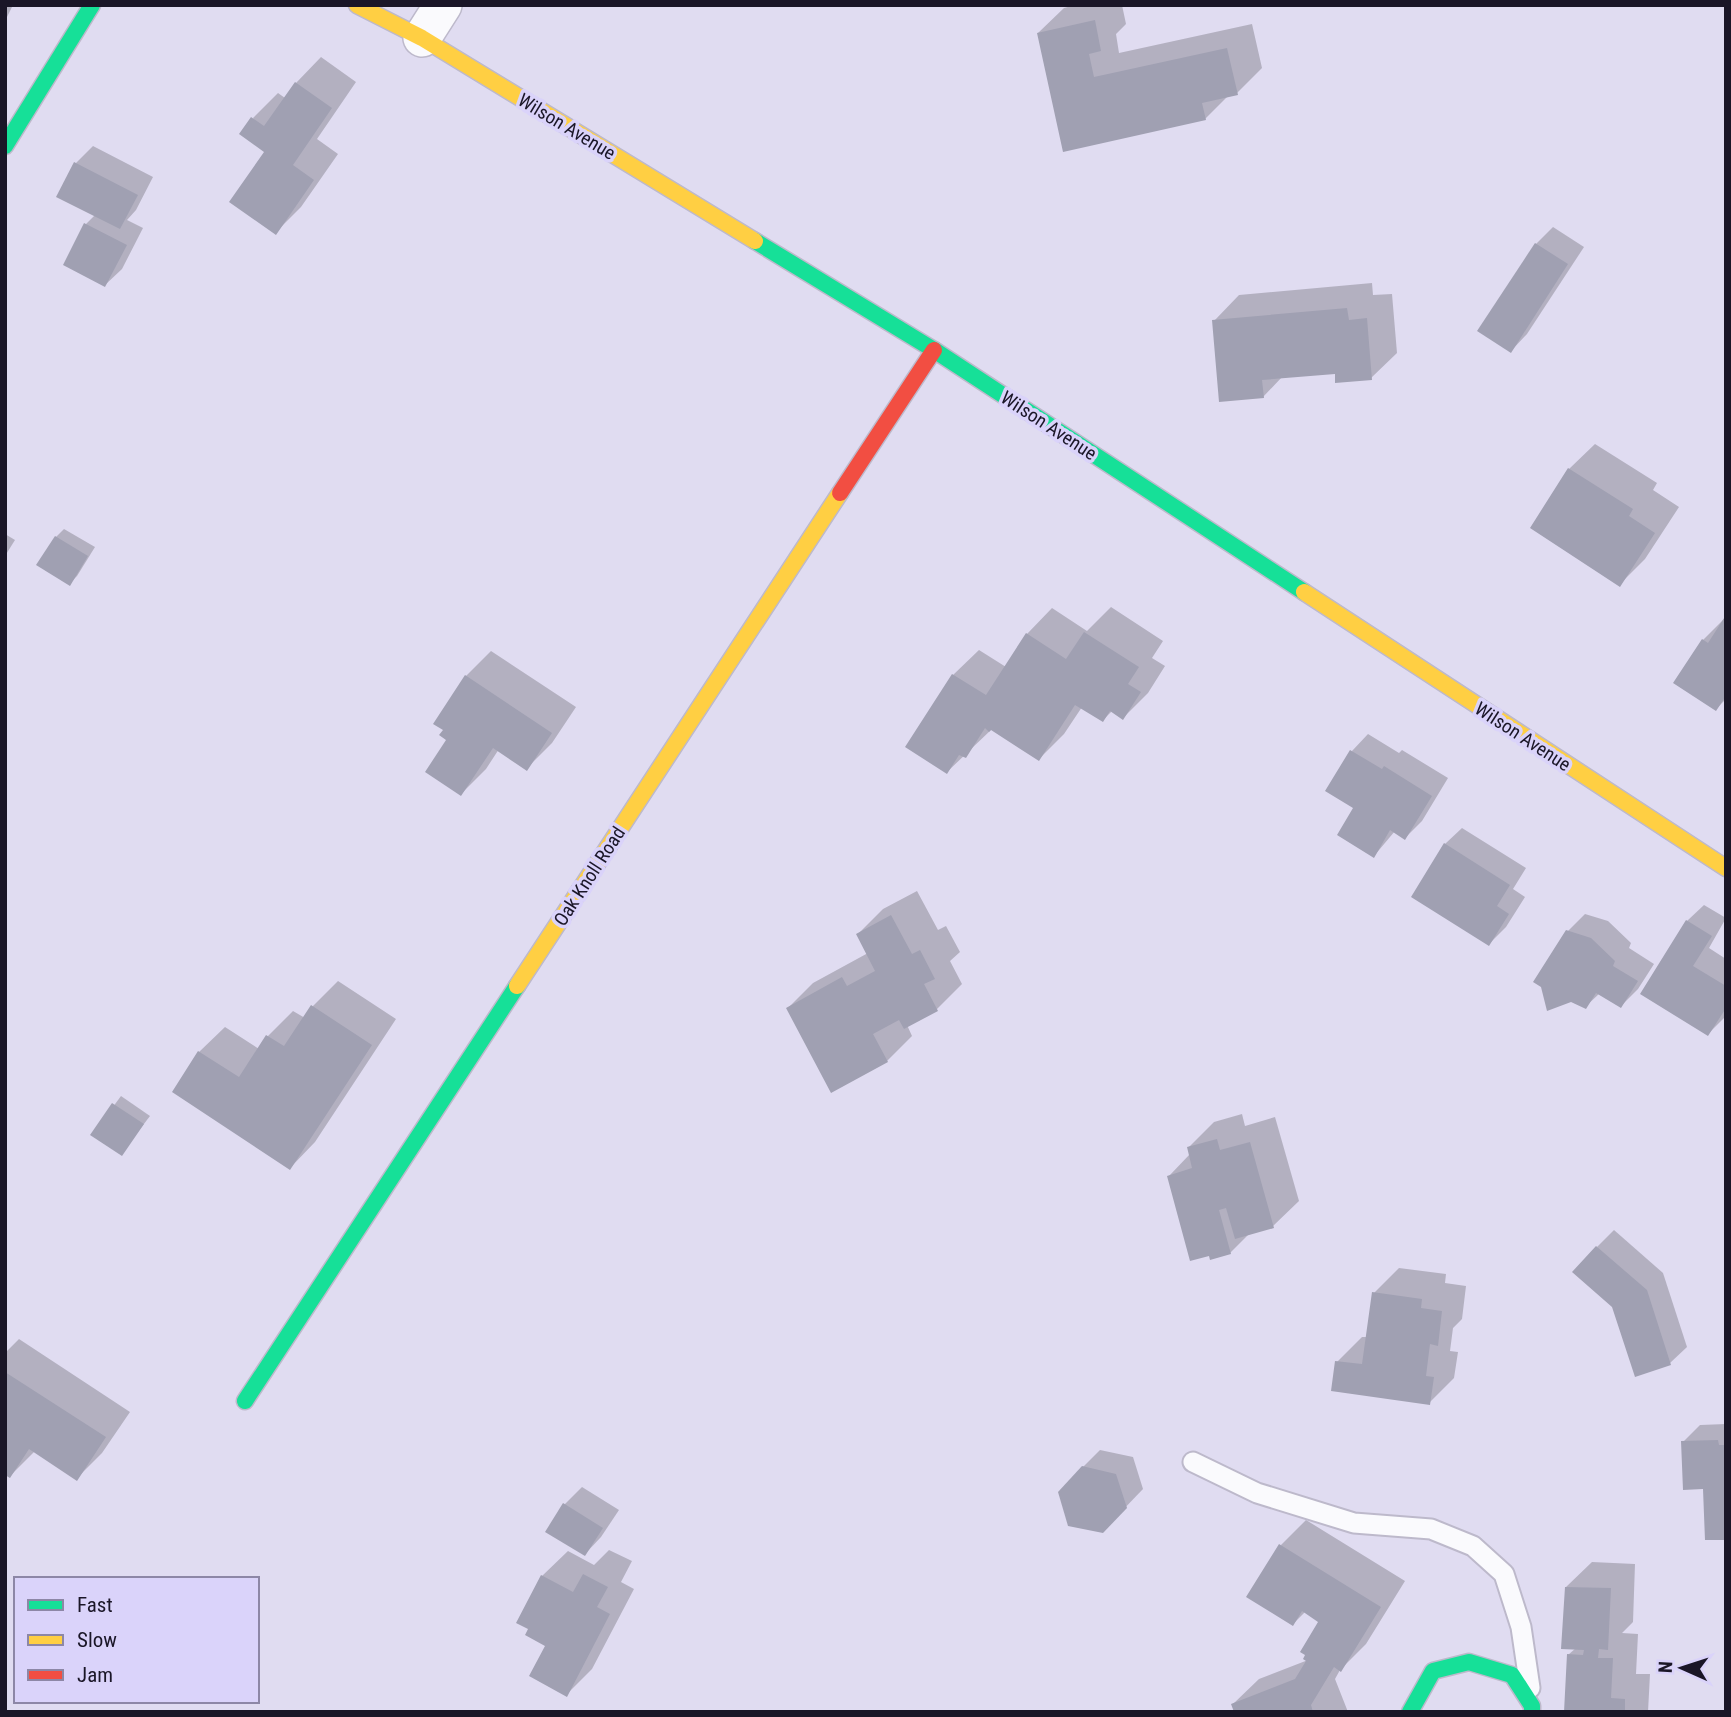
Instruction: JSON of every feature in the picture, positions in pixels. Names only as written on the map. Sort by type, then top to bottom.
[{"type":"street","points":[[5,146],[92,5]]},
{"type":"street","name":"Wilson Avenue","points":[[357,5],[422,38],[934,349],[1726,868]]},
{"type":"street","points":[[422,38],[443,5]]},
{"type":"street","name":"Oak Knoll Road","points":[[245,1401],[934,349]]},
{"type":"street","points":[[1410,1712],[1433,1671],[1469,1662],[1512,1675],[1532,1709]]},
{"type":"lane","points":[[1193,1462],[1257,1493],[1354,1524],[1431,1530],[1473,1546],[1504,1574],[1521,1627],[1532,1709]]},
{"type":"building","points":[[1095,20],[1101,51],[1089,54],[1094,77],[1227,48],[1238,95],[1202,103],[1206,120],[1063,152],[1037,33]]},
{"type":"building","points":[[295,82],[332,108],[293,165],[314,180],[276,235],[229,202],[264,152],[239,134],[251,117],[264,126]]},
{"type":"building","points":[[74,162],[138,195],[120,229],[56,197]]},
{"type":"building","points":[[84,223],[127,245],[105,287],[63,265]]},
{"type":"building","points":[[1535,243],[1568,264],[1511,353],[1477,331]]},
{"type":"building","points":[[1347,308],[1349,320],[1367,318],[1372,380],[1335,383],[1335,374],[1262,380],[1264,398],[1219,402],[1212,320]]},
{"type":"building","points":[[1568,468],[1633,509],[1629,516],[1655,533],[1620,587],[1530,528]]},
{"type":"building","points":[[55,536],[88,556],[70,586],[36,565]]},
{"type":"building","points":[[1726,615],[1726,696],[1716,711],[1673,683],[1702,639],[1708,643]]},
{"type":"building","points":[[1084,632],[1139,667],[1128,684],[1141,692],[1123,720],[1110,711],[1103,722],[1075,705],[1039,761],[985,728],[966,758],[959,755],[947,774],[905,747],[952,674],[986,695],[1026,633],[1066,659]]},
{"type":"building","points":[[465,675],[552,733],[527,771],[493,748],[461,796],[425,772],[446,740],[439,735],[443,730],[433,724]]},
{"type":"building","points":[[1350,750],[1382,769],[1384,766],[1432,796],[1405,840],[1390,830],[1374,858],[1337,835],[1353,808],[1325,791]]},
{"type":"building","points":[[1444,843],[1510,885],[1497,906],[1509,914],[1489,946],[1411,897]]},
{"type":"building","points":[[891,915],[912,954],[920,950],[935,979],[924,984],[938,1011],[904,1029],[899,1020],[873,1034],[888,1062],[831,1093],[786,1008],[842,977],[847,986],[875,971],[856,934]]},
{"type":"building","points":[[1686,920],[1712,936],[1693,966],[1726,986],[1726,1008],[1708,1036],[1640,994]]},
{"type":"building","points":[[1566,930],[1591,938],[1615,961],[1613,966],[1638,981],[1621,1008],[1596,993],[1586,1009],[1571,1002],[1547,1011],[1541,987],[1533,982]]},
{"type":"building","points":[[311,1005],[372,1045],[290,1170],[172,1092],[198,1051],[239,1077],[266,1035],[284,1046]]},
{"type":"building","points":[[112,1103],[144,1124],[122,1156],[90,1135]]},
{"type":"building","points":[[1217,1139],[1220,1150],[1250,1142],[1274,1228],[1235,1239],[1226,1208],[1219,1210],[1231,1254],[1210,1260],[1209,1256],[1190,1261],[1167,1176],[1192,1168],[1187,1147]]},
{"type":"building","points":[[1596,1246],[1647,1290],[1671,1365],[1635,1377],[1612,1307],[1572,1272]]},
{"type":"building","points":[[1372,1292],[1422,1299],[1421,1308],[1442,1311],[1438,1346],[1430,1344],[1426,1376],[1434,1377],[1430,1405],[1331,1391],[1335,1361],[1362,1364]]},
{"type":"building","points":[[5,1372],[106,1437],[77,1481],[29,1449],[10,1478],[5,1475]]},
{"type":"building","points":[[1718,1440],[1719,1445],[1726,1445],[1726,1540],[1705,1540],[1703,1489],[1683,1490],[1681,1441]]},
{"type":"building","points":[[1082,1466],[1116,1474],[1127,1508],[1103,1533],[1068,1526],[1058,1492]]},
{"type":"building","points":[[563,1503],[603,1528],[585,1556],[545,1532]]},
{"type":"building","points":[[1279,1544],[1381,1607],[1341,1672],[1334,1667],[1311,1705],[1313,1712],[1234,1712],[1231,1704],[1295,1679],[1306,1661],[1303,1659],[1305,1655],[1300,1652],[1318,1622],[1302,1611],[1293,1626],[1246,1597]]},
{"type":"building","points":[[583,1574],[608,1587],[597,1607],[610,1614],[567,1697],[529,1676],[545,1646],[525,1635],[528,1629],[516,1623],[541,1575],[573,1592]]},
{"type":"building","points":[[1565,1587],[1611,1588],[1608,1650],[1599,1649],[1598,1658],[1613,1658],[1611,1698],[1625,1699],[1625,1712],[1564,1712],[1567,1654],[1583,1655],[1584,1650],[1561,1649]]},
{"type":"traffic: fast","points":[[5,146],[92,5]]},
{"type":"traffic: fast","points":[[755,241],[934,350],[1304,592]]},
{"type":"traffic: fast","points":[[245,1401],[517,986]]},
{"type":"traffic: fast","points":[[1410,1712],[1433,1671],[1469,1662],[1512,1675],[1532,1706],[1532,1712]]},
{"type":"traffic: slow","points":[[357,5],[422,38],[755,241]]},
{"type":"traffic: slow","points":[[517,986],[840,493]]},
{"type":"traffic: slow","points":[[1304,592],[1726,868]]},
{"type":"traffic: jam","points":[[840,493],[934,350]]}]
